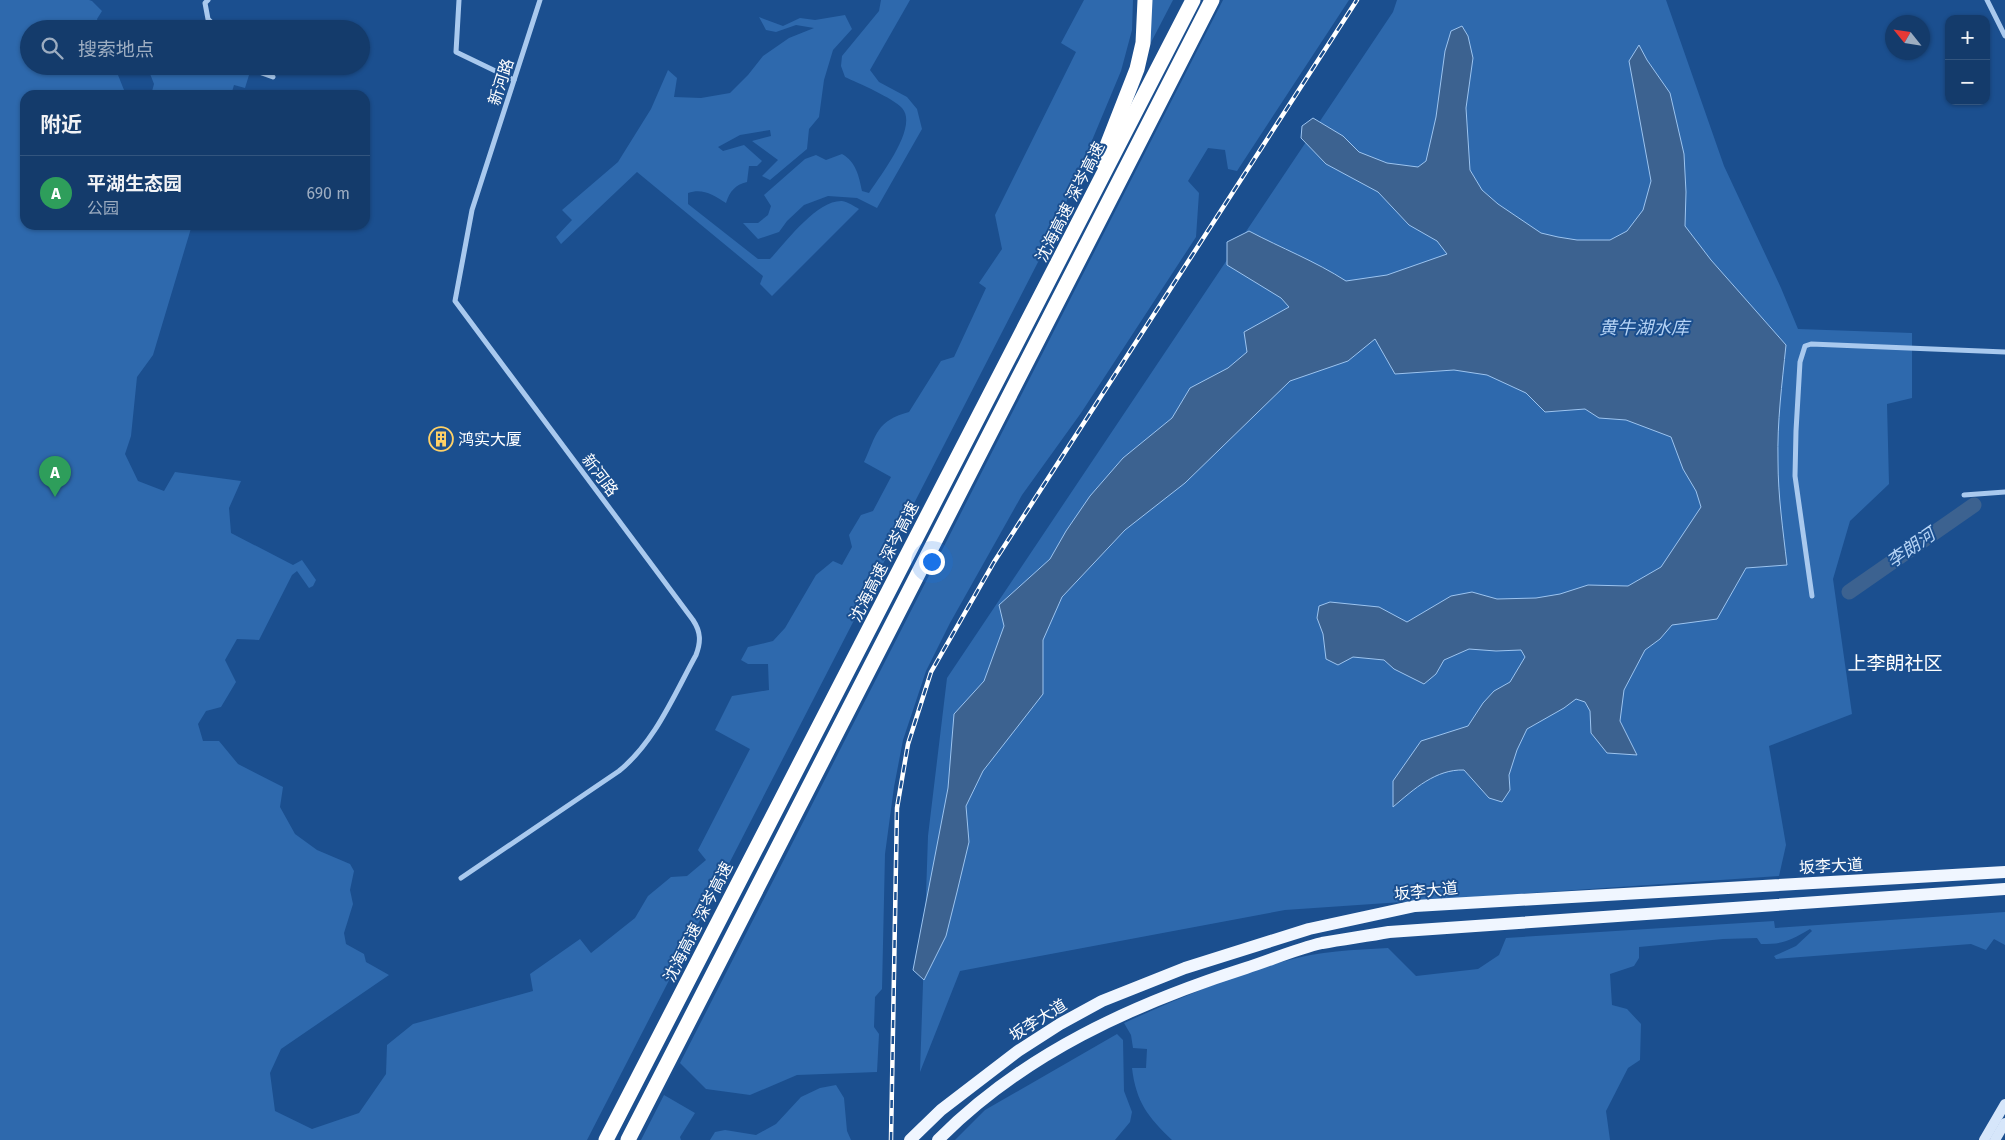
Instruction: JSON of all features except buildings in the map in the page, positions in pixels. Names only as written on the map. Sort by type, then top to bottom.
[{"type":"highway","points":[[1018,340],[1120,114],[1137,69],[1143,43],[1146,0]]},
{"type":"highway","name":"沈海高速 深岑高速","points":[[606,1140],[1193,0]]},
{"type":"highway","points":[[628,1140],[1212,0]]},
{"type":"main road","name":"坂李大道","points":[[910,1140],[941,1110],[1018,1051],[1060,1024],[1102,1001],[1185,968],[1309,929],[1415,906],[2005,872]]},
{"type":"main road","points":[[940,1138],[972,1108],[1026,1069],[1074,1038],[1112,1018],[1194,984],[1320,944],[1389,932],[2005,890]]},
{"type":"main road","points":[[1984,1140],[2005,1104]]},
{"type":"main road","points":[[1995,1140],[2005,1123]]},
{"type":"street","points":[[208,0],[205,3],[209,20]]},
{"type":"street","points":[[460,0],[456,52],[514,80]]},
{"type":"street","name":"新河路","points":[[462,878],[619,771],[636,756],[656,728],[696,654],[700,643],[699,631],[693,620],[455,301],[472,210],[540,0]]},
{"type":"street","points":[[1987,0],[2005,36]]},
{"type":"street","points":[[267,75],[273,77]]},
{"type":"street","points":[[1812,596],[1795,476],[1800,362],[1806,346],[1811,344],[2005,352]]},
{"type":"street","points":[[1964,495],[2005,492]]},
{"type":"shaded area","points":[[0,0],[92,1],[102,11],[97,20],[20,20],[20,75],[118,75],[124,90],[20,90],[20,230],[190,230],[153,355],[137,377],[131,436],[125,454],[138,481],[164,491],[175,472],[241,481],[229,508],[231,533],[293,565],[302,560],[316,580],[313,586],[309,588],[297,571],[292,575],[259,640],[237,639],[225,660],[236,682],[221,707],[206,711],[198,724],[203,741],[219,741],[238,764],[283,787],[280,807],[295,834],[317,850],[350,864],[354,871],[350,890],[353,904],[344,933],[346,944],[364,954],[366,962],[389,975],[281,1049],[270,1073],[275,1111],[312,1129],[359,1113],[386,1074],[387,1045],[413,1024],[533,991],[530,974],[580,939],[591,953],[635,918],[648,896],[671,877],[687,876],[706,860],[698,850],[750,749],[715,730],[732,696],[769,690],[768,664],[748,664],[741,660],[748,647],[773,641],[785,628],[816,575],[833,561],[842,565],[852,547],[849,535],[861,515],[873,511],[891,477],[864,462],[875,436],[884,424],[909,412],[941,361],[954,357],[986,288],[979,283],[1002,249],[995,215],[1076,52],[1061,43],[1084,0],[1133,0],[1132,30],[1121,71],[1055,229],[587,1140],[0,1140]]},
{"type":"shaded area","points":[[881,0],[910,0],[870,70],[879,82],[907,97],[917,109],[922,129],[877,208],[857,198],[828,196],[804,205],[787,221],[779,232],[758,239],[743,223],[758,223],[768,215],[771,206],[764,195],[805,159],[816,155],[826,160],[842,154],[854,165],[862,191],[869,193],[896,151],[906,127],[906,116],[902,108],[883,95],[845,77],[841,66],[842,56],[879,11]]},
{"type":"shaded area","points":[[1149,0],[1173,0],[1145,54]]},
{"type":"shaded area","points":[[1223,0],[1349,0],[1237,171],[1228,169],[1225,150],[1208,148],[1188,181],[1199,193],[1196,237],[1081,413],[1022,495],[950,623],[926,671],[903,740],[894,787],[885,854],[882,989],[875,997],[874,1027],[879,1034],[877,1072],[797,1075],[750,1095],[706,1089],[680,1063]]},
{"type":"shaded area","points":[[1397,0],[1666,0],[1724,166],[1798,329],[1912,333],[1912,398],[1887,404],[1889,484],[1850,521],[1833,579],[1852,714],[1769,746],[1786,845],[1779,876],[1285,910],[960,971],[920,1072],[928,836],[947,678],[1393,12]]},
{"type":"shaded area","points":[[845,15],[852,29],[833,50],[824,80],[819,117],[809,129],[807,149],[770,180],[762,176],[778,160],[752,141],[771,136],[770,130],[740,135],[718,147],[723,151],[744,145],[762,161],[757,166],[749,166],[747,182],[734,189],[726,203],[703,192],[688,193],[688,204],[758,259],[770,259],[812,214],[822,207],[842,201],[859,209],[772,296],[760,284],[763,276],[637,172],[561,244],[556,237],[572,220],[562,210],[618,162],[651,109],[668,70],[677,78],[674,97],[701,98],[730,93],[763,56],[789,38],[814,28],[796,25],[776,32],[766,30],[759,17],[783,26],[800,18],[815,20]]},
{"type":"shaded area","points":[[150,75],[249,75],[245,88],[234,85],[232,90],[152,90],[154,84]]},
{"type":"shaded area","points":[[2005,912],[2005,945],[1994,939],[1986,950],[1971,944],[1776,959],[1774,956],[1796,946],[1812,931],[1810,929],[1791,939],[1775,943],[1761,944],[1757,938],[1723,939],[1639,947],[1639,958],[1634,966],[1610,974],[1612,1005],[1627,1009],[1641,1024],[1640,1060],[1628,1068],[1606,1111],[1610,1140],[1172,1140],[1156,1124],[1140,1100],[1132,1068],[1146,1068],[1147,1049],[1133,1048],[1131,1035],[1124,1023],[1224,981],[1264,967],[1324,953],[1388,948],[1416,976],[1478,969],[1499,955],[1506,938],[1774,921],[1775,928]]},
{"type":"shaded area","points":[[1117,1034],[1123,1040],[1124,1091],[1132,1112],[1130,1122],[1115,1140],[955,1140],[985,1110]]},
{"type":"shaded area","points":[[836,1085],[844,1098],[847,1131],[851,1140],[710,1140],[715,1132],[725,1130],[756,1135],[776,1124],[801,1097],[820,1088]]},
{"type":"shaded area","points":[[664,1095],[695,1113],[680,1137],[681,1140],[641,1140]]},
{"type":"water","name":"黄牛湖水库","points":[[1462,26],[1468,36],[1473,58],[1466,108],[1470,170],[1482,190],[1498,204],[1541,233],[1577,240],[1610,240],[1627,231],[1643,210],[1651,181],[1629,61],[1639,45],[1670,93],[1684,154],[1685,226],[1711,260],[1786,345],[1780,403],[1778,474],[1787,565],[1746,568],[1717,619],[1672,625],[1660,639],[1645,650],[1624,690],[1620,721],[1637,755],[1607,753],[1591,733],[1590,711],[1585,702],[1576,699],[1527,729],[1517,750],[1509,775],[1510,790],[1502,802],[1489,798],[1464,770],[1444,773],[1426,781],[1393,807],[1393,781],[1421,741],[1468,726],[1483,703],[1494,691],[1510,682],[1525,657],[1521,650],[1469,649],[1444,660],[1436,674],[1424,684],[1394,669],[1384,660],[1353,657],[1338,665],[1326,659],[1323,634],[1317,618],[1319,606],[1330,602],[1379,607],[1407,622],[1451,596],[1472,592],[1497,599],[1536,598],[1560,594],[1588,585],[1628,586],[1661,567],[1701,507],[1696,491],[1683,469],[1671,437],[1626,420],[1599,418],[1585,409],[1545,412],[1526,393],[1487,375],[1454,370],[1395,374],[1375,339],[1348,361],[1290,381],[1185,483],[1125,530],[1062,597],[1043,640],[1043,694],[983,771],[966,806],[969,842],[957,892],[946,936],[924,980],[913,970],[948,788],[954,714],[984,681],[1004,626],[999,605],[1050,559],[1066,531],[1090,496],[1123,458],[1172,418],[1190,388],[1228,368],[1247,352],[1244,332],[1289,307],[1281,298],[1227,265],[1227,242],[1249,231],[1346,281],[1387,275],[1447,254],[1437,241],[1409,225],[1378,192],[1326,164],[1301,138],[1302,126],[1313,118],[1343,136],[1359,152],[1387,163],[1418,167],[1426,161],[1436,117],[1445,51],[1451,31]]},
{"type":"waterway","name":"李朗河","points":[[1849,592],[1974,505]]},
{"type":"railway","points":[[891,1140],[897,808],[908,744],[931,672],[994,562],[1357,0]]},
{"type":"place","name":"鸿实大厦","points":[[441,439]]},
{"type":"place","name":"平湖生态园","points":[[55,497]]},
{"type":"district","name":"上李朗社区","points":[[1895,663]]}]
